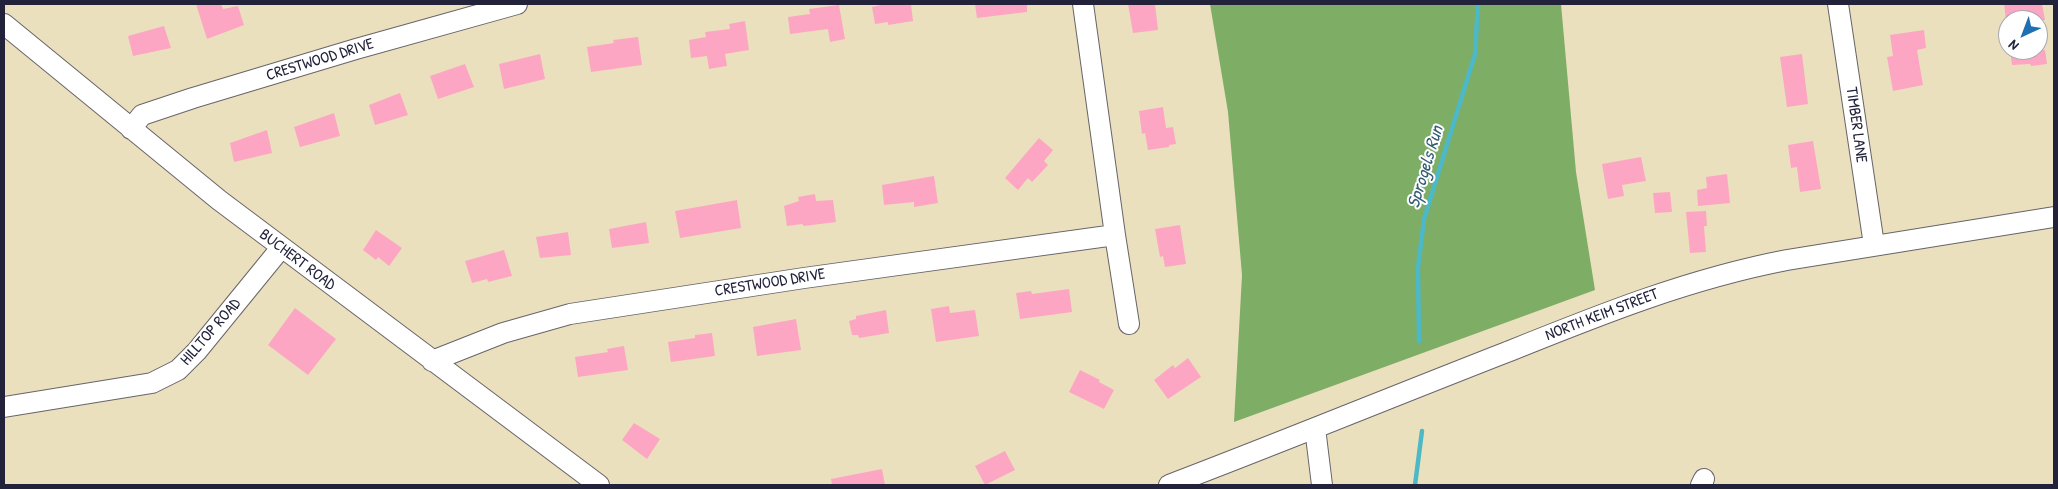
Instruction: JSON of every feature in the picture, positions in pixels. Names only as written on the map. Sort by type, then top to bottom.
[{"type":"street","name":"CRESTWOOD DRIVE","points":[[131,129],[142,115],[185,101],[329,57],[516,4]]},
{"type":"street","points":[[1083,4],[1115,235],[1130,324]]},
{"type":"street","name":"TIMBER LANE","points":[[1838,4],[1874,245]]},
{"type":"street","name":"BUCHERT ROAD","points":[[4,24],[131,129],[281,248],[599,485]]},
{"type":"street","name":"NORTH KEIM STREET","points":[[1169,485],[1676,287],[1743,268],[2054,217]]},
{"type":"street","name":"CRESTWOOD DRIVE","points":[[432,361],[503,333],[570,314],[804,278],[1115,235]]},
{"type":"street","name":"HILLTOP ROAD","points":[[4,407],[142,386],[170,375],[185,364],[197,351],[281,248]]},
{"type":"street","points":[[1315,428],[1322,485]]},
{"type":"green space","points":[[1210,4],[1561,4],[1576,172],[1595,290],[1234,422],[1242,275],[1228,112]]},
{"type":"building","points":[[196,4],[221,4],[223,9],[238,6],[244,25],[207,39]]},
{"type":"building","points":[[885,4],[911,4],[913,21],[888,25],[888,22],[875,24],[872,7]]},
{"type":"building","points":[[975,4],[1027,4],[1027,12],[977,18]]},
{"type":"building","points":[[1128,4],[1155,4],[1158,30],[1133,33]]},
{"type":"building","points":[[2004,4],[2042,4],[2043,10],[2005,10]]},
{"type":"building","points":[[839,5],[845,39],[830,42],[828,29],[790,34],[788,17],[810,14],[809,9]]},
{"type":"building","points":[[745,21],[749,50],[725,54],[727,66],[709,69],[707,56],[691,58],[689,40],[706,37],[705,32],[730,29],[729,24]]},
{"type":"building","points":[[164,26],[171,48],[133,56],[128,36]]},
{"type":"building","points":[[1924,30],[1926,48],[1917,50],[1923,85],[1893,91],[1887,57],[1893,56],[1890,35]]},
{"type":"building","points":[[638,37],[642,65],[591,72],[587,47],[614,43],[613,40]]},
{"type":"building","points":[[540,54],[545,79],[504,89],[499,64]]},
{"type":"building","points":[[1802,54],[1808,104],[1787,107],[1780,57]]},
{"type":"building","points":[[2011,60],[2046,60],[2047,64],[2031,66],[2030,64],[2012,65]]},
{"type":"building","points":[[465,64],[474,87],[438,99],[430,76]]},
{"type":"building","points":[[400,93],[408,115],[375,125],[369,105]]},
{"type":"building","points":[[1163,107],[1166,128],[1173,127],[1176,144],[1148,150],[1145,133],[1142,134],[1139,111]]},
{"type":"building","points":[[334,113],[340,136],[300,147],[294,127]]},
{"type":"building","points":[[267,130],[272,153],[234,162],[230,143]]},
{"type":"building","points":[[1039,138],[1053,150],[1044,161],[1048,165],[1032,182],[1028,178],[1018,190],[1005,178]]},
{"type":"building","points":[[1813,141],[1821,189],[1800,192],[1797,167],[1791,168],[1788,145]]},
{"type":"building","points":[[1641,157],[1646,181],[1622,185],[1624,196],[1608,199],[1602,164]]},
{"type":"building","points":[[1727,174],[1730,203],[1698,206],[1697,190],[1707,188],[1706,177]]},
{"type":"building","points":[[934,176],[938,203],[914,207],[914,202],[884,205],[882,185]]},
{"type":"building","points":[[1670,192],[1672,212],[1655,213],[1653,193]]},
{"type":"building","points":[[815,194],[816,201],[833,200],[836,222],[787,226],[784,206],[799,201],[798,197]]},
{"type":"building","points":[[737,200],[741,228],[680,238],[675,211]]},
{"type":"building","points":[[1706,211],[1707,226],[1704,226],[1706,252],[1690,253],[1686,212]]},
{"type":"building","points":[[646,222],[649,243],[612,248],[609,229]]},
{"type":"building","points":[[1180,225],[1186,264],[1165,267],[1163,256],[1160,257],[1155,229]]},
{"type":"building","points":[[376,230],[402,248],[389,266],[378,257],[376,260],[363,250]]},
{"type":"building","points":[[568,232],[571,255],[540,258],[536,237]]},
{"type":"building","points":[[504,250],[512,276],[488,282],[487,279],[472,283],[465,261]]},
{"type":"building","points":[[1069,289],[1072,312],[1020,319],[1016,293],[1031,291],[1032,294]]},
{"type":"building","points":[[949,306],[950,313],[975,310],[979,336],[936,342],[931,309]]},
{"type":"building","points":[[295,308],[336,339],[308,375],[268,345]]},
{"type":"building","points":[[886,310],[889,333],[859,338],[858,335],[852,335],[849,321],[856,319],[856,316]]},
{"type":"building","points":[[796,319],[801,350],[757,356],[753,327]]},
{"type":"building","points":[[712,333],[715,356],[671,362],[668,342]]},
{"type":"building","points":[[624,346],[628,370],[578,377],[575,357],[608,352],[607,349]]},
{"type":"building","points":[[1188,358],[1201,377],[1168,399],[1154,380],[1173,365],[1175,368]]},
{"type":"building","points":[[1080,370],[1100,380],[1099,382],[1114,390],[1104,409],[1069,392]]},
{"type":"building","points":[[634,423],[660,439],[647,459],[622,440]]},
{"type":"building","points":[[1005,451],[1015,470],[985,485],[975,466]]},
{"type":"building","points":[[882,469],[885,485],[832,485],[831,479]]},
{"type":"waterway","name":"Sprogels Run","points":[[1419,341],[1418,267],[1424,219],[1475,54],[1478,4]]},
{"type":"waterway","name":"Sprogels Run","points":[[1415,485],[1422,431]]}]
